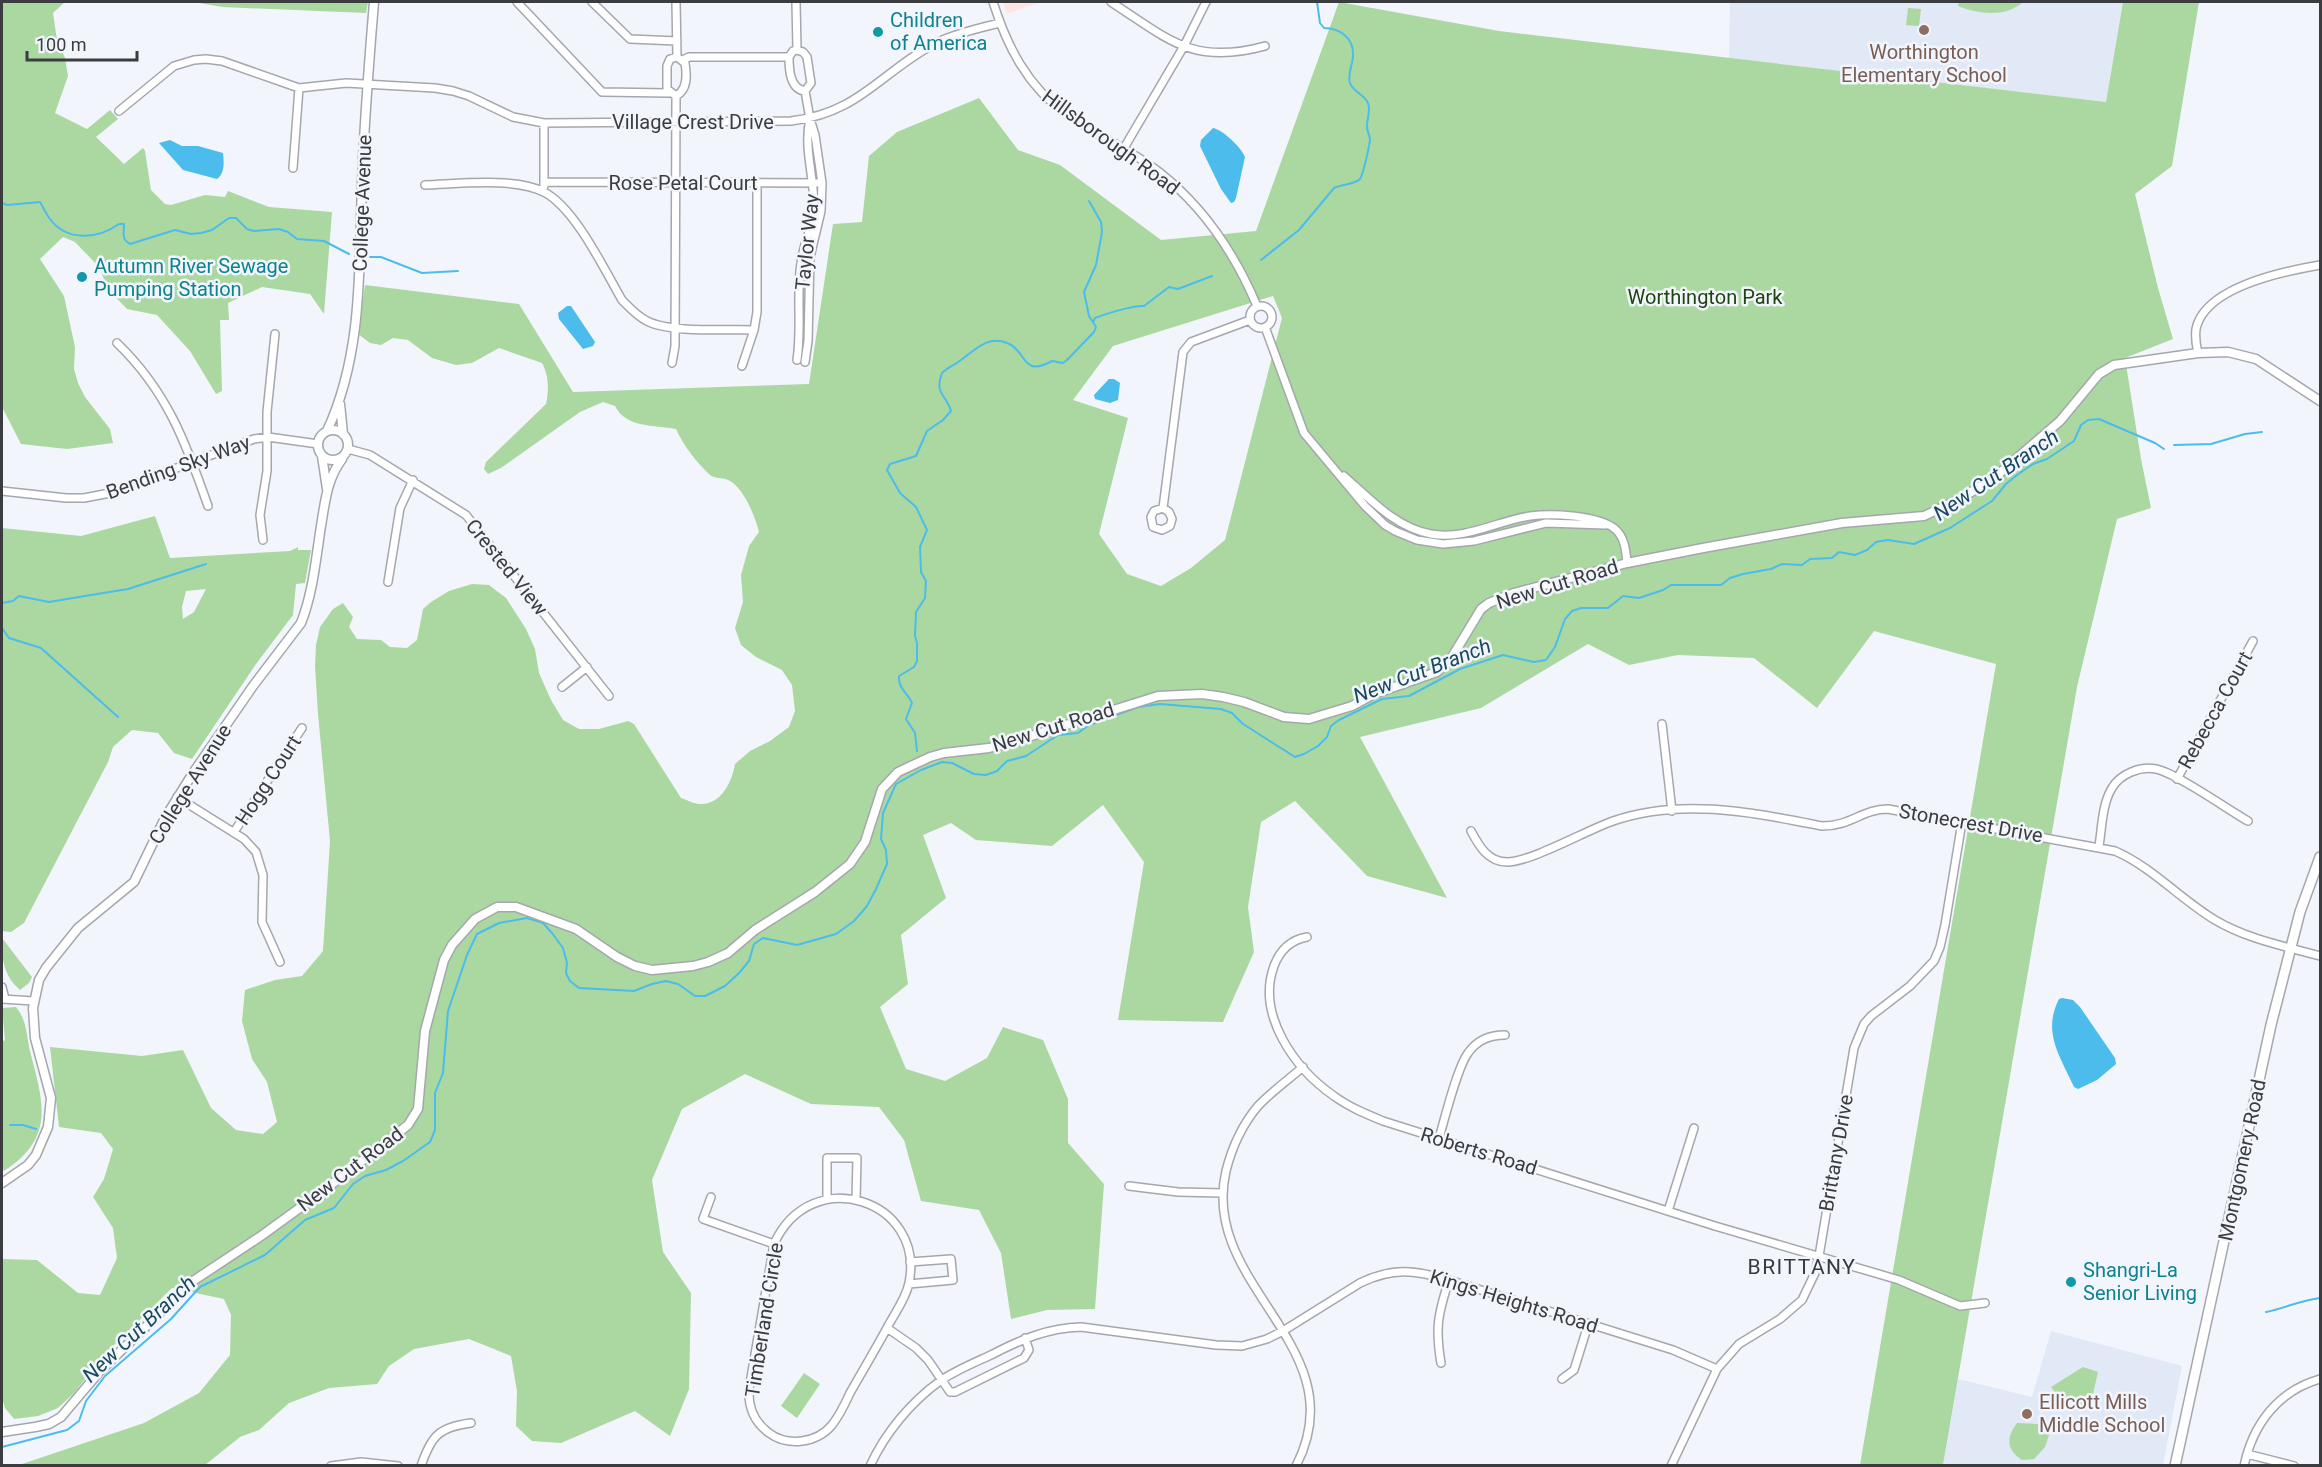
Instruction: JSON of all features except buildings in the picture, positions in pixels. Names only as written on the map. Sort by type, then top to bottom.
[{"type":"main road","name":"Montgomery Road","points":[[2175,1466],[2266,1048],[2300,912],[2320,857]]},
{"type":"street","name":"College Avenue","points":[[327,489],[318,444],[340,404],[352,345],[358,296],[374,2]]},
{"type":"street","points":[[517,2],[602,92],[673,94],[682,93],[685,86],[686,67],[680,58],[677,41],[676,2]]},
{"type":"street","points":[[592,2],[630,39],[677,41]]},
{"type":"street","points":[[796,2],[797,50]]},
{"type":"street","name":"Hillsborough Road","points":[[993,2],[1016,59],[1037,88],[1066,114],[1158,171],[1198,208],[1229,250],[1257,306],[1265,306],[1271,312],[1271,320],[1265,327],[1304,433],[1365,506],[1384,525],[1406,537],[1426,543],[1443,544],[1466,542],[1546,523],[1606,525]]},
{"type":"street","points":[[1111,2],[1184,46],[1197,51],[1221,54],[1265,46]]},
{"type":"street","points":[[1124,148],[1184,46],[1206,2]]},
{"type":"street","name":"Village Crest Drive","points":[[299,88],[334,83],[435,88],[469,96],[513,117],[544,123],[791,121],[828,114],[848,104],[939,42],[1000,23]]},
{"type":"street","points":[[797,50],[793,51],[789,57],[793,83],[797,89],[805,91]]},
{"type":"street","points":[[797,50],[806,54],[809,69],[811,83],[805,91],[810,119]]},
{"type":"street","points":[[672,363],[675,327],[677,122],[673,94],[667,86],[668,63],[689,57],[789,57]]},
{"type":"street","points":[[119,111],[164,73],[184,62],[222,61],[299,88],[293,168]]},
{"type":"street","name":"Taylor Way","points":[[797,360],[800,339],[800,265],[814,209],[813,183],[806,135],[810,119]]},
{"type":"street","name":"Taylor Way","points":[[805,362],[808,341],[810,257],[821,211],[822,183],[815,135],[810,119]]},
{"type":"street","points":[[544,123],[544,192]]},
{"type":"street","name":"Rose Petal Court","points":[[544,183],[822,183]]},
{"type":"street","points":[[742,366],[754,330],[756,312],[757,183]]},
{"type":"street","points":[[425,185],[505,184],[544,192],[566,210],[622,300],[634,313],[647,322],[675,327],[754,330]]},
{"type":"street","points":[[2198,353],[2196,330],[2206,311],[2218,301],[2233,291],[2261,279],[2320,265]]},
{"type":"street","points":[[1250,320],[1251,311],[1257,306]]},
{"type":"street","points":[[1250,320],[1256,326],[1265,327]]},
{"type":"street","points":[[1162,508],[1183,352],[1191,342],[1250,320]]},
{"type":"street","points":[[263,540],[260,515],[267,471],[268,401],[275,334]]},
{"type":"street","points":[[117,343],[138,364],[162,397],[179,427],[208,506]]},
{"type":"street","name":"New Cut Road","points":[[2,1432],[35,1427],[61,1417],[100,1371],[193,1281],[346,1175],[408,1125],[418,1109],[425,1031],[444,960],[461,933],[475,919],[487,912],[505,906],[546,916],[576,929],[626,961],[652,970],[693,966],[708,962],[728,953],[755,930],[815,892],[850,864],[865,843],[882,789],[898,772],[930,757],[1012,742],[1158,696],[1202,694],[1244,702],[1284,717],[1296,719],[1309,719],[1329,714],[1352,706],[1374,694],[1437,672],[1452,657],[1481,609],[1489,603],[1514,593],[1627,563],[1842,523],[1911,518],[1930,514],[1987,483],[2020,457],[2060,421],[2106,368],[2198,353],[2228,352],[2256,359],[2320,400]]},
{"type":"street","name":"College Avenue","points":[[2,1183],[28,1165],[36,1155],[48,1127],[51,1098],[35,1038],[34,1001],[42,974],[64,944],[91,916],[134,882],[177,797],[253,686],[301,623],[315,561],[327,489],[334,468],[348,449],[347,438],[343,434],[340,404]]},
{"type":"street","points":[[327,431],[333,430],[343,434]]},
{"type":"street","name":"Bending Sky Way","points":[[2,491],[84,498],[110,493],[237,444],[268,437],[318,444]]},
{"type":"street","name":"Crested View","points":[[348,449],[370,455],[466,515],[609,696]]},
{"type":"street","points":[[322,456],[328,460],[342,459]]},
{"type":"street","name":"Hillsborough Road","points":[[1329,462],[1386,512],[1421,532],[1457,535],[1528,516],[1544,514],[1590,519],[1606,525]]},
{"type":"street","points":[[388,582],[400,508],[413,480]]},
{"type":"street","points":[[1606,525],[1616,530],[1621,536],[1627,563]]},
{"type":"street","name":"Rebecca Court","points":[[2177,779],[2253,641]]},
{"type":"street","points":[[562,687],[587,667]]},
{"type":"street","points":[[1662,724],[1672,811]]},
{"type":"street","name":"Hogg Court","points":[[234,832],[301,733]]},
{"type":"street","points":[[2099,846],[2108,795],[2113,785],[2129,772],[2158,770],[2248,821]]},
{"type":"street","points":[[177,797],[251,845],[259,858],[263,875],[262,922],[280,962]]},
{"type":"street","name":"Stonecrest Drive","points":[[1471,831],[1488,856],[1496,860],[1514,862],[1614,820],[1649,813],[1734,810],[1822,826],[1834,826],[1852,821],[1870,811],[1888,808],[2099,846],[2115,851],[2135,861],[2193,905],[2228,927],[2265,942],[2320,956]]},
{"type":"street","name":"Brittany Drive","points":[[1671,1466],[1717,1369],[1739,1344],[1780,1319],[1802,1300],[1815,1273],[1857,1042],[1870,1016],[1910,986],[1934,961],[1942,936],[1962,822]]},
{"type":"street","name":"Roberts Road","points":[[1307,937],[1292,941],[1282,952],[1272,971],[1270,1001],[1276,1023],[1303,1067],[1332,1095],[1361,1113],[1668,1211],[1899,1280],[1960,1306],[1985,1303]]},
{"type":"street","points":[[2,987],[3,999],[34,1001]]},
{"type":"street","points":[[1438,1138],[1467,1053],[1483,1040],[1495,1035],[1505,1035]]},
{"type":"street","points":[[1296,1466],[1308,1431],[1310,1400],[1304,1372],[1283,1331],[1235,1255],[1227,1228],[1223,1193],[1228,1161],[1239,1134],[1269,1096],[1303,1067]]},
{"type":"street","points":[[1668,1211],[1694,1128]]},
{"type":"street","points":[[827,1199],[827,1158],[857,1158],[856,1200]]},
{"type":"street","points":[[1129,1186],[1178,1192],[1223,1193]]},
{"type":"street","points":[[711,1197],[703,1220],[774,1244]]},
{"type":"street","name":"Timberland Circle","points":[[827,1199],[856,1200],[876,1208],[896,1225],[905,1242],[910,1262],[909,1284],[887,1328],[831,1426],[814,1438],[803,1441],[781,1440],[771,1435],[755,1419],[748,1400],[774,1244],[778,1233],[802,1208],[827,1199]]},
{"type":"street","points":[[909,1284],[953,1280],[951,1259],[910,1262]]},
{"type":"street","name":"Kings Heights Road","points":[[870,1466],[886,1437],[910,1407],[941,1380],[1025,1338],[1064,1327],[1081,1327],[1231,1347],[1254,1343],[1283,1331],[1360,1283],[1385,1273],[1410,1271],[1449,1280],[1673,1350],[1717,1369]]},
{"type":"street","points":[[1441,1364],[1437,1331],[1440,1310],[1449,1280]]},
{"type":"street","points":[[1562,1379],[1574,1370],[1588,1325]]},
{"type":"street","points":[[887,1328],[916,1348],[928,1360],[947,1389],[955,1392],[1024,1358],[1029,1350],[1025,1338]]},
{"type":"street","points":[[2244,1466],[2257,1426],[2273,1407],[2296,1389],[2320,1379]]},
{"type":"street","points":[[421,1466],[434,1437],[454,1425],[471,1424]]},
{"type":"street","points":[[2247,1454],[2294,1466]]},
{"type":"street","points":[[332,1466],[361,1462],[398,1466]]},
{"type":"shaded area","points":[[1003,2],[1040,2],[1007,14]]},
{"type":"shaded area","name":"Worthington Elementary School","points":[[1730,2],[2123,2],[2106,102],[1729,58]]},
{"type":"shaded area","points":[[2051,1331],[2182,1366],[2163,1465],[1943,1466],[1958,1379],[2032,1397]]},
{"type":"green space","points":[[2,2],[65,2],[53,13],[57,40],[65,58],[68,76],[55,113],[87,129],[110,110],[118,119],[96,137],[124,164],[143,148],[151,190],[165,204],[171,205],[205,195],[225,197],[228,191],[269,207],[332,212],[324,314],[310,294],[262,287],[228,303],[229,320],[220,320],[222,391],[216,394],[190,351],[157,315],[127,309],[107,288],[100,268],[75,242],[63,237],[40,259],[64,296],[75,347],[74,369],[78,383],[85,397],[110,429],[113,443],[67,449],[21,444],[2,407]]},
{"type":"green space","points":[[194,2],[368,2],[366,13],[222,7]]},
{"type":"green space","name":"Worthington Park","points":[[1339,2],[1499,31],[2106,102],[2123,2],[2199,2],[2172,166],[2135,194],[2173,339],[2125,358],[2151,508],[2117,519],[2077,687],[1943,1465],[1860,1465],[1996,664],[1874,631],[1817,708],[1754,658],[1678,655],[1629,665],[1588,644],[1481,708],[1360,737],[1447,898],[1367,876],[1295,801],[1261,822],[1248,907],[1254,952],[1223,1022],[1118,1020],[1144,862],[1103,805],[1052,846],[976,840],[951,823],[923,835],[946,898],[901,935],[908,984],[880,1007],[906,1069],[945,1081],[987,1058],[1003,1027],[1043,1040],[1068,1099],[1068,1143],[1104,1184],[1095,1309],[1047,1310],[1011,1319],[1001,1253],[979,1210],[921,1201],[904,1140],[879,1107],[811,1104],[745,1074],[682,1109],[652,1180],[663,1252],[691,1293],[689,1389],[670,1436],[635,1411],[561,1443],[532,1441],[516,1426],[517,1391],[511,1356],[469,1339],[414,1349],[389,1366],[377,1384],[329,1388],[289,1403],[259,1430],[240,1437],[205,1465],[19,1465],[144,1423],[199,1393],[230,1355],[231,1315],[224,1299],[172,1288],[105,1354],[74,1393],[58,1408],[38,1416],[14,1419],[5,1408],[2,1398],[2,1259],[37,1260],[78,1293],[100,1295],[117,1258],[113,1228],[93,1197],[104,1179],[113,1149],[101,1133],[59,1127],[50,1047],[142,1056],[183,1050],[211,1108],[236,1130],[263,1134],[277,1122],[267,1082],[252,1059],[242,1021],[245,990],[275,980],[302,976],[323,951],[330,841],[315,666],[320,627],[333,609],[343,603],[353,617],[349,627],[357,639],[381,640],[390,647],[407,648],[417,640],[423,609],[431,602],[449,591],[472,584],[489,585],[506,598],[526,629],[535,649],[539,673],[563,720],[579,729],[599,729],[628,721],[634,724],[681,798],[695,803],[707,803],[720,797],[728,785],[735,764],[750,751],[770,741],[789,727],[795,711],[792,685],[782,670],[756,657],[741,645],[735,628],[743,602],[741,575],[749,546],[759,532],[748,502],[739,488],[726,479],[710,475],[691,454],[676,429],[633,422],[620,413],[615,406],[603,402],[580,412],[501,468],[488,474],[484,469],[486,462],[546,404],[548,383],[542,363],[499,348],[472,363],[456,365],[432,358],[408,340],[393,338],[381,345],[370,343],[358,334],[365,285],[519,304],[573,392],[809,384],[833,224],[862,222],[869,156],[897,132],[979,98],[1018,150],[1060,165],[1161,240],[1256,231]],"holes":[[[1273,296],[1282,318],[1225,540],[1191,568],[1161,586],[1127,574],[1099,534],[1128,418],[1073,400],[1113,346]]]},
{"type":"green space","points":[[1959,2],[2023,2],[2008,10],[1991,13],[1966,9],[1958,6]]},
{"type":"green space","points":[[1908,8],[1921,9],[1919,26],[1906,25]]},
{"type":"green space","points":[[155,516],[170,558],[290,551],[298,547],[298,550],[311,550],[305,583],[296,584],[293,615],[256,664],[192,759],[174,753],[158,733],[132,730],[113,747],[108,762],[24,923],[11,932],[2,931],[2,528],[81,536]],"holes":[[[206,589],[194,612],[183,619],[182,607],[186,591]]]},
{"type":"green space","points":[[2,938],[32,977],[29,983],[20,990],[7,973],[2,953]]},
{"type":"green space","points":[[16,1007],[26,1028],[39,1086],[41,1117],[39,1132],[32,1145],[21,1158],[4,1171],[2,1167],[2,1042],[5,1040],[2,1008]]},
{"type":"green space","points":[[2083,1367],[2098,1372],[2090,1407],[2060,1399],[2051,1387]]},
{"type":"green space","points":[[804,1373],[820,1384],[797,1418],[781,1406]]},
{"type":"green space","points":[[2017,1423],[2037,1424],[2047,1428],[2050,1432],[2045,1447],[2034,1459],[2022,1460],[2010,1447],[2011,1434]]},
{"type":"water","points":[[1213,128],[1231,139],[1245,157],[1236,198],[1231,203],[1221,189],[1200,146],[1201,140]]},
{"type":"water","points":[[170,140],[182,146],[198,146],[223,153],[220,177],[217,179],[183,170],[159,143]]},
{"type":"water","points":[[567,306],[571,306],[595,342],[593,346],[583,349],[559,319],[558,313]]},
{"type":"water","points":[[1109,379],[1120,383],[1118,400],[1110,403],[1095,399],[1094,395]]},
{"type":"water","points":[[2059,999],[2073,1000],[2080,1007],[2115,1058],[2116,1064],[2097,1080],[2078,1089],[2074,1087],[2063,1065],[2053,1033],[2054,1011]]},
{"type":"waterway","points":[[1261,260],[1299,230],[1334,188],[1360,179],[1368,153],[1369,106],[1350,83],[1353,56],[1351,44],[1340,32],[1324,28],[1320,23],[1317,2]]},
{"type":"waterway","points":[[917,751],[915,733],[906,719],[912,703],[902,688],[899,676],[914,667],[917,661],[916,612],[925,598],[926,581],[921,572],[920,547],[927,530],[916,507],[900,493],[887,470],[890,464],[916,456],[927,431],[951,411],[940,390],[942,373],[977,348],[988,342],[1000,341],[1014,347],[1030,365],[1042,365],[1052,361],[1063,363],[1094,332],[1096,327],[1089,316],[1084,292],[1096,265],[1102,232],[1101,222],[1089,201]]},
{"type":"waterway","points":[[2,203],[7,205],[40,202],[57,226],[74,235],[102,233],[119,224],[124,224],[124,238],[130,244],[175,230],[191,234],[201,233],[212,230],[229,218],[236,218],[247,229],[254,231],[279,229],[297,239],[324,241],[349,254]]},
{"type":"waterway","points":[[370,257],[381,257],[422,273],[458,271]]},
{"type":"waterway","points":[[1093,322],[1095,318],[1105,314],[1144,306],[1169,287],[1178,289],[1212,276]]},
{"type":"waterway","name":"New Cut Branch","points":[[2,1447],[67,1430],[79,1421],[86,1401],[105,1376],[171,1319],[200,1287],[265,1255],[305,1220],[334,1208],[353,1184],[365,1176],[386,1170],[403,1161],[430,1142],[435,1130],[435,1093],[443,1073],[448,1011],[467,955],[477,934],[499,923],[527,918],[543,923],[563,948],[567,963],[566,973],[570,981],[579,988],[634,991],[666,981],[678,984],[695,996],[705,996],[725,986],[740,972],[749,961],[754,944],[763,938],[797,945],[836,934],[854,921],[867,906],[887,864],[886,850],[881,839],[883,813],[896,784],[921,770],[942,762],[952,763],[974,774],[986,775],[997,771],[1007,761],[1026,756],[1058,735],[1078,733],[1089,725],[1138,707],[1160,704],[1221,709],[1232,713],[1243,724],[1295,757],[1318,746],[1327,737],[1331,726],[1339,720],[1382,699],[1409,696],[1460,669],[1503,655],[1534,662],[1546,660],[1555,647],[1565,619],[1572,611],[1581,608],[1608,608],[1623,596],[1639,598],[1671,585],[1721,585],[1730,578],[1771,569],[1782,564],[1802,565],[1810,559],[1832,558],[1839,552],[1855,555],[1867,550],[1876,542],[1888,540],[1914,544],[1950,528],[1992,501],[2017,475],[2074,441],[2081,425],[2088,420],[2099,419],[2164,449]]},
{"type":"waterway","points":[[2174,445],[2211,444],[2245,434],[2262,432]]},
{"type":"waterway","points":[[2,603],[13,601],[19,596],[49,602],[128,589],[206,564]]},
{"type":"waterway","points":[[2,628],[9,638],[41,648],[118,717]]},
{"type":"waterway","points":[[10,1125],[23,1125],[36,1129]]},
{"type":"waterway","points":[[2266,1312],[2320,1298]]},
{"type":"place","name":"Worthington Elementary School","points":[[1924,30]]},
{"type":"place","name":"Children of America","points":[[878,32]]},
{"type":"place","name":"Autumn River Sewage Pumping Station","points":[[82,277]]},
{"type":"place","name":"Shangri-La Senior Living","points":[[2071,1282]]},
{"type":"place","name":"Ellicott Mills Middle School","points":[[2027,1414]]},
{"type":"district","name":"BRITTANY","points":[[1802,1267]]}]
